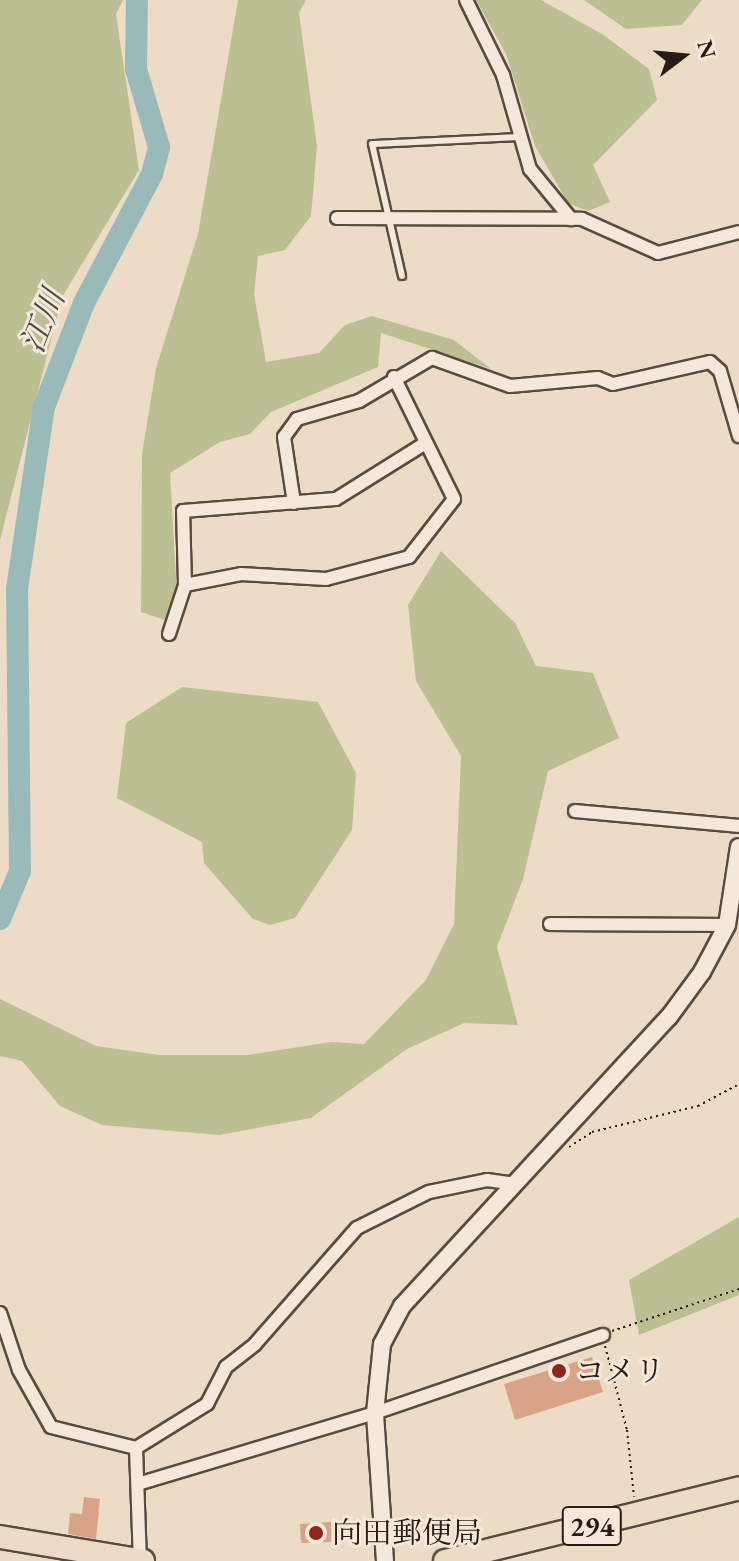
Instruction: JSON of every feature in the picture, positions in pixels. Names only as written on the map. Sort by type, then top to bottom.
[{"type":"highway","name":"294","points":[[445,1561],[739,1488]]},
{"type":"highway","points":[[0,1537],[141,1561]]},
{"type":"street","points":[[466,0],[503,75],[530,169],[571,219]]},
{"type":"street","points":[[337,218],[571,219],[658,253],[739,232]]},
{"type":"street","points":[[294,503],[284,437],[297,419],[359,401],[394,377],[432,358],[510,386],[598,378],[613,384],[710,362],[720,371],[739,436]]},
{"type":"street","points":[[185,585],[241,574],[326,579],[409,557],[454,499],[424,444],[394,377]]},
{"type":"street","points":[[169,634],[185,585],[183,511],[336,499],[424,444]]},
{"type":"street","points":[[575,811],[739,826]]},
{"type":"street","points":[[385,1561],[375,1413],[382,1344],[402,1306],[669,1017],[727,925],[739,847]]},
{"type":"street","points":[[550,924],[727,925]]},
{"type":"street","points":[[0,1313],[19,1370],[51,1427],[136,1448],[207,1404],[226,1367],[255,1344],[357,1228],[429,1192],[487,1180],[514,1184]]},
{"type":"street","points":[[141,1483],[375,1413],[603,1335]]},
{"type":"street","points":[[136,1448],[141,1483],[141,1561]]},
{"type":"lane","points":[[402,276],[372,144],[521,137]]},
{"type":"path","points":[[543,1153],[563,1150],[592,1132],[698,1106],[739,1084]]},
{"type":"path","points":[[635,1514],[627,1430],[603,1335],[739,1289]]},
{"type":"green space","points":[[0,0],[123,0],[116,14],[139,170],[62,297],[0,540]]},
{"type":"green space","points":[[238,0],[306,0],[299,13],[317,146],[311,216],[285,250],[258,256],[254,294],[266,362],[319,353],[345,325],[372,316],[454,340],[491,369],[381,333],[378,367],[271,412],[250,434],[220,442],[170,473],[177,596],[165,620],[141,612],[142,454],[156,368],[198,234]]},
{"type":"green space","points":[[476,0],[541,0],[602,34],[649,69],[657,100],[593,165],[610,202],[588,211],[568,203],[535,146],[506,54]]},
{"type":"green space","points":[[584,0],[702,0],[682,25],[626,29]]},
{"type":"green space","points":[[441,551],[515,623],[536,666],[593,673],[619,738],[548,771],[523,879],[497,947],[518,1025],[464,1023],[407,1049],[311,1118],[219,1135],[102,1125],[60,1106],[22,1061],[0,1056],[0,999],[96,1046],[159,1055],[247,1055],[331,1042],[364,1044],[426,980],[454,924],[461,756],[416,681],[408,605]]},
{"type":"green space","points":[[182,687],[318,702],[356,773],[352,830],[295,918],[270,925],[253,919],[204,863],[202,842],[117,798],[126,723]]},
{"type":"green space","points":[[739,1217],[739,1295],[639,1335],[629,1280]]},
{"type":"building","points":[[592,1357],[603,1392],[515,1420],[504,1384]]},
{"type":"building","points":[[84,1497],[100,1499],[96,1539],[68,1534],[70,1513],[82,1514]]},
{"type":"building","name":"向田郵便局","points":[[331,1522],[331,1542],[301,1543],[300,1524]]},
{"type":"waterway","name":"江川","points":[[0,919],[20,871],[17,589],[44,407],[84,303],[152,174],[159,147],[136,69],[137,0]]},
{"type":"place","name":"コメリ","points":[[559,1371]]},
{"type":"place","name":"向田郵便局","points":[[316,1533]]}]
